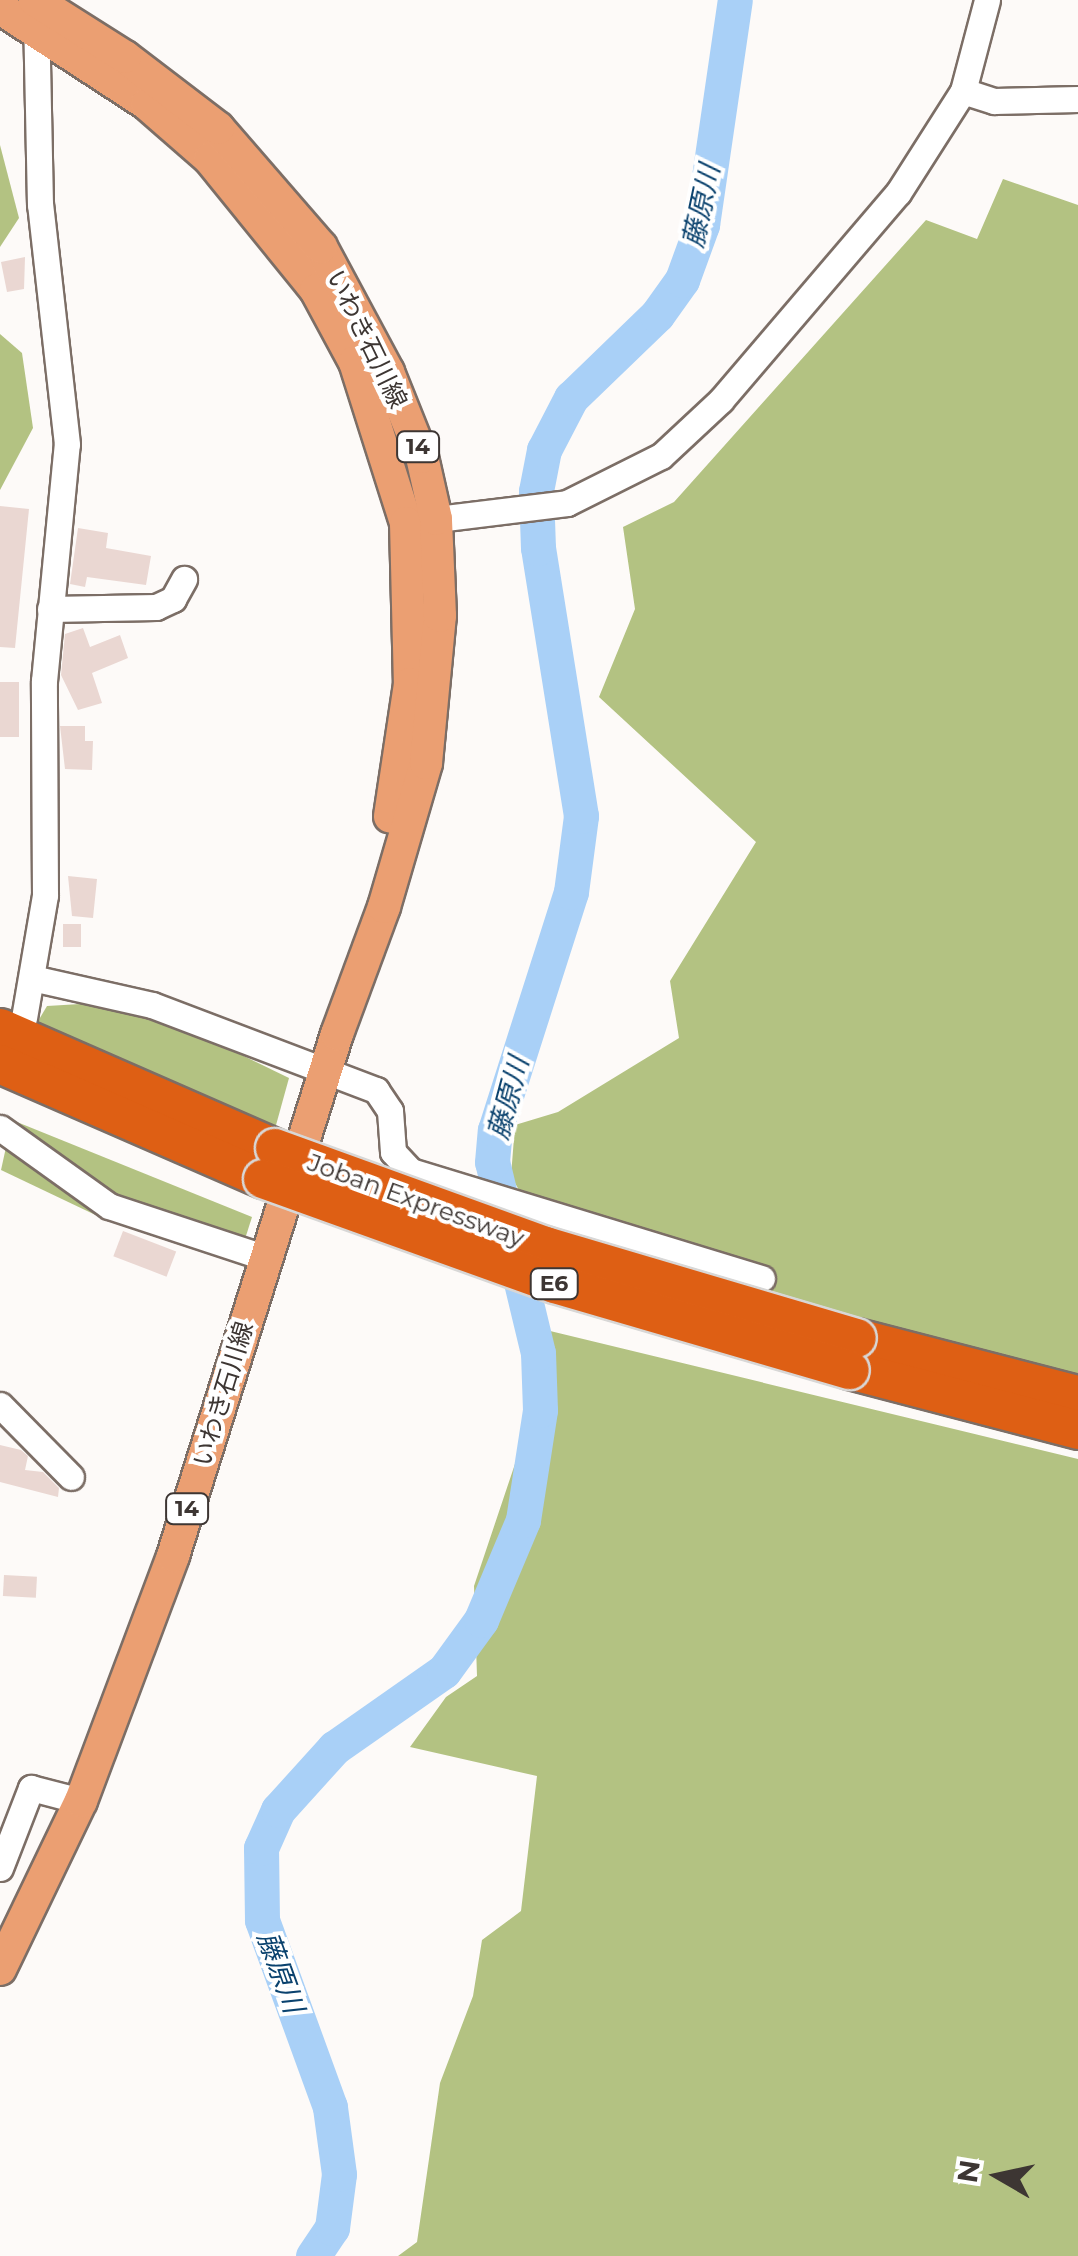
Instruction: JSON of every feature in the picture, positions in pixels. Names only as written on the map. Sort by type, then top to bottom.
[{"type":"highway","name":"Joban Expressway","points":[[12,1023],[269,1164]]},
{"type":"highway","name":"Joban Expressway","points":[[0,1064],[269,1164],[546,1246],[1078,1430]]},
{"type":"highway","name":"Joban Expressway","points":[[854,1354],[1078,1395]]},
{"type":"main road","name":"いわき石川線","points":[[0,8],[36,9],[210,159],[270,227],[355,362],[421,521],[410,684],[399,774],[337,1034],[173,1556],[81,1802],[0,1969]]},
{"type":"street","points":[[421,521],[566,503],[661,456],[721,400],[898,193],[963,91],[987,0]]},
{"type":"street","points":[[12,1023],[32,978],[44,896],[50,610],[67,444],[40,206],[36,9]]},
{"type":"street","points":[[963,91],[994,101],[1078,99]]},
{"type":"street","points":[[50,610],[156,607],[173,600],[184,578]]},
{"type":"street","points":[[32,978],[152,1005],[384,1097],[398,1162],[762,1278]]},
{"type":"street","points":[[0,1128],[109,1206],[266,1258]]},
{"type":"street","points":[[0,1405],[72,1477]]},
{"type":"street","points":[[0,1868],[31,1788],[81,1802]]},
{"type":"green space","points":[[0,145],[19,218],[0,247]]},
{"type":"green space","points":[[1003,179],[1078,205],[1078,1382],[756,1304],[610,1242],[541,1229],[511,1176],[515,1125],[558,1112],[679,1038],[670,981],[756,842],[599,697],[635,609],[623,527],[674,502],[926,220],[977,239]]},
{"type":"green space","points":[[0,334],[22,353],[33,428],[0,490]]},
{"type":"green space","points":[[97,1003],[209,1039],[289,1078],[273,1136],[34,1028],[47,1006]]},
{"type":"green space","points":[[12,1120],[252,1217],[245,1239],[106,1220],[1,1170]]},
{"type":"green space","points":[[546,1330],[1078,1459],[1078,2256],[398,2256],[417,2242],[440,2083],[473,1996],[482,1940],[521,1911],[537,1776],[410,1747],[446,1697],[477,1676],[474,1586],[519,1452]]},
{"type":"building","points":[[25,257],[24,289],[7,292],[1,262]]},
{"type":"building","points":[[0,506],[29,509],[15,648],[0,647]]},
{"type":"building","points":[[78,528],[108,533],[106,548],[151,556],[146,585],[87,577],[85,587],[70,584]]},
{"type":"building","points":[[83,628],[90,647],[120,635],[128,658],[92,673],[102,703],[78,710],[61,675],[65,634]]},
{"type":"building","points":[[0,682],[19,682],[19,737],[0,737]]},
{"type":"building","points":[[60,726],[85,726],[85,741],[93,741],[92,770],[65,769]]},
{"type":"building","points":[[68,876],[97,879],[93,918],[72,916]]},
{"type":"building","points":[[63,924],[81,924],[81,947],[63,947]]},
{"type":"building","points":[[123,1231],[176,1251],[167,1277],[113,1256]]},
{"type":"building","points":[[0,1445],[21,1450],[28,1456],[25,1470],[43,1472],[59,1488],[58,1497],[0,1482]]},
{"type":"building","points":[[4,1575],[37,1577],[36,1598],[3,1596]]},
{"type":"waterway","name":"藤原川","points":[[313,2256],[332,2228],[339,2174],[330,2107],[262,1920],[261,1848],[278,1810],[334,1748],[444,1671],[481,1620],[523,1520],[540,1410],[538,1353],[492,1162],[495,1130],[571,892],[581,816],[538,548],[536,491],[544,450],[571,398],[657,315],[682,280],[702,225],[735,0]]}]
